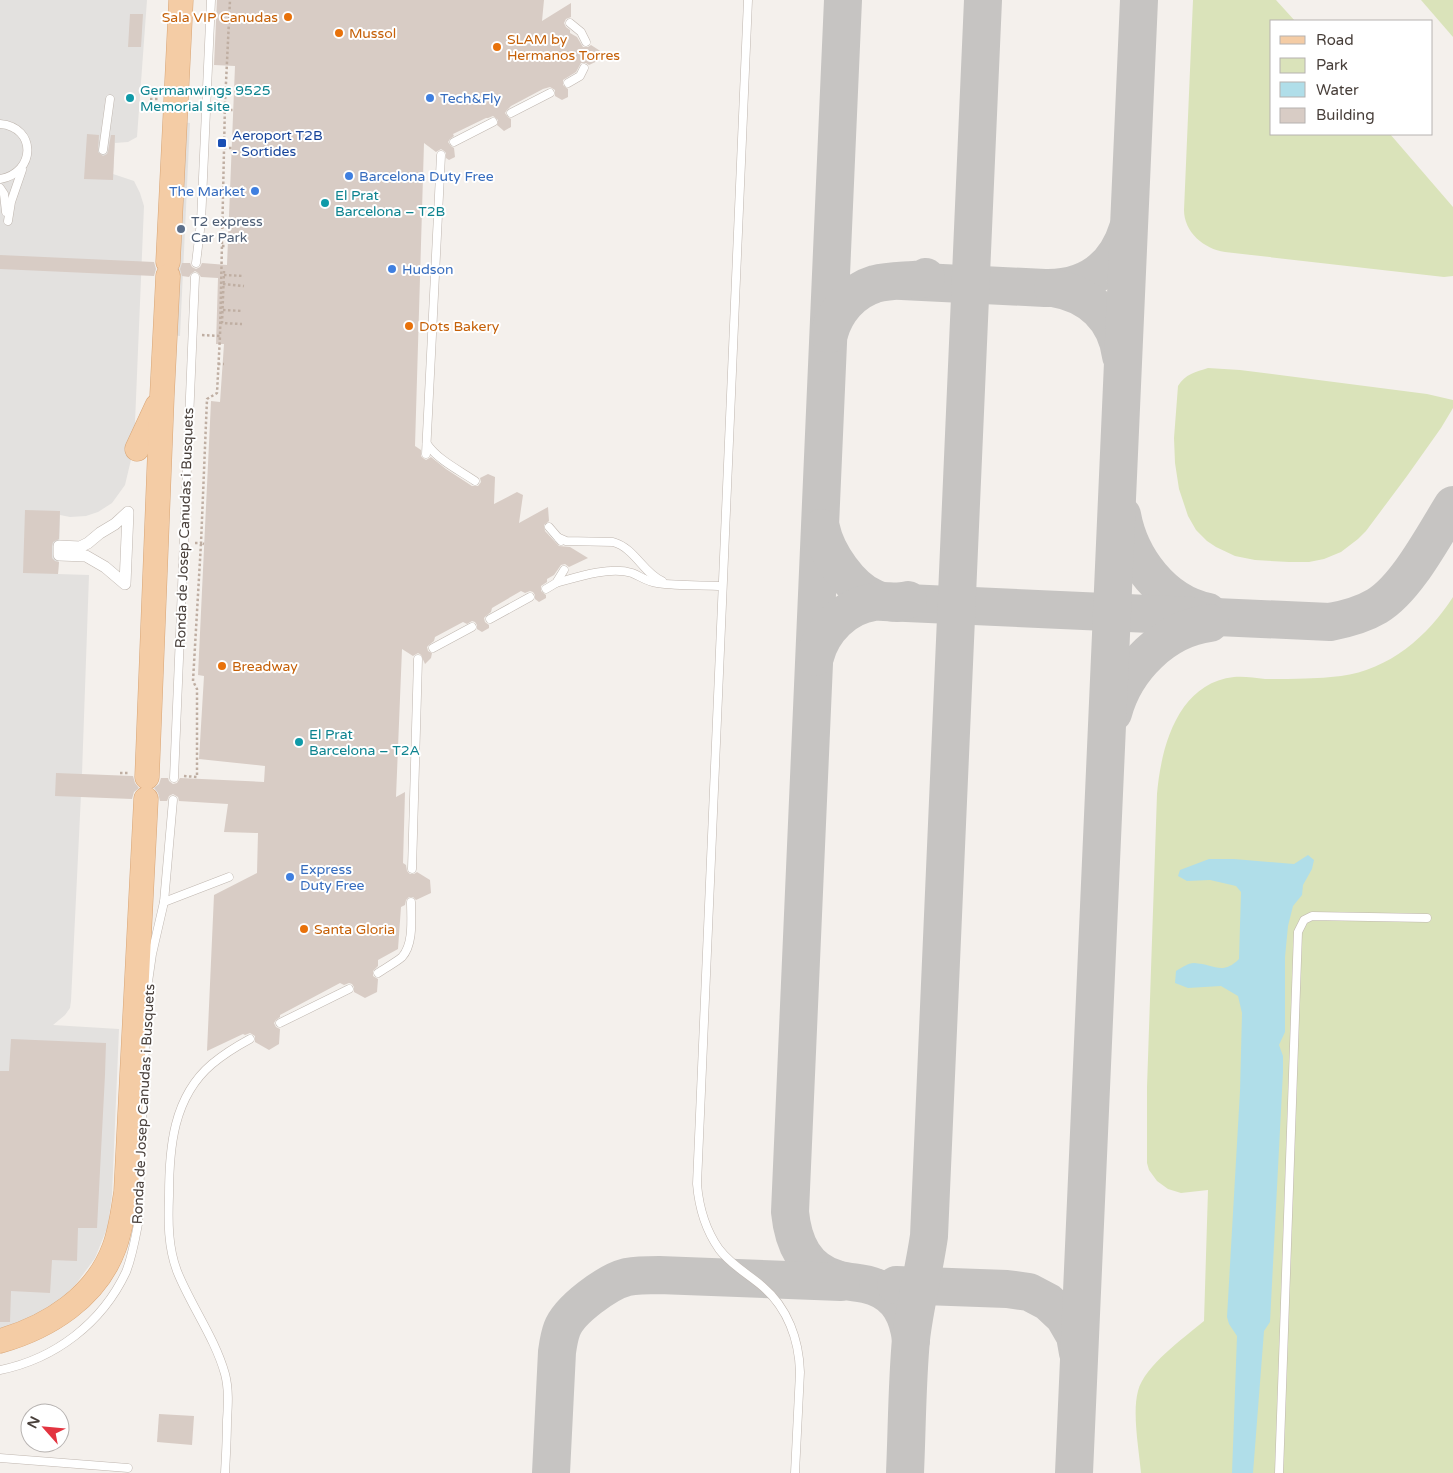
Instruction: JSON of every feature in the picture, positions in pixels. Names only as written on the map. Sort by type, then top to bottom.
[{"type":"main road","name":"Ronda de Josep Canudas i Busquets","points":[[0,1341],[36,1327],[82,1298],[102,1272],[114,1248],[121,1222],[127,1182],[181,0]]},
{"type":"main road","points":[[137,449],[162,396]]},
{"type":"street","points":[[128,512],[125,584],[105,567],[86,556],[59,555],[59,546],[80,546],[88,543],[115,524],[128,512]]},
{"type":"lane","points":[[196,263],[201,222],[211,0]]},
{"type":"lane","points":[[748,0],[697,1184],[703,1219],[719,1249],[730,1262],[763,1287],[776,1301],[793,1330],[800,1372],[795,1473]]},
{"type":"lane","points":[[570,23],[581,32],[586,42]]},
{"type":"lane","points":[[568,83],[580,76],[584,68]]},
{"type":"lane","points":[[511,114],[550,93]]},
{"type":"lane","points":[[103,150],[110,99]]},
{"type":"lane","points":[[0,117],[17,130],[26,140],[28,147],[28,154],[11,202],[8,221],[4,194],[0,188]]},
{"type":"lane","points":[[454,142],[493,122]]},
{"type":"lane","points":[[0,124],[17,130]]},
{"type":"lane","points":[[426,454],[442,156]]},
{"type":"lane","points":[[0,179],[17,173],[23,167]]},
{"type":"lane","name":"Ronda de Josep Canudas i Busquets","points":[[174,778],[195,277]]},
{"type":"lane","points":[[427,444],[438,456],[475,481]]},
{"type":"lane","points":[[549,527],[560,540],[613,542],[618,544],[628,550],[656,578],[669,584]]},
{"type":"lane","points":[[556,583],[564,570]]},
{"type":"lane","points":[[546,589],[556,583],[598,572],[613,571],[632,573],[650,581],[669,584],[722,586]]},
{"type":"lane","points":[[490,618],[530,597]]},
{"type":"lane","points":[[433,648],[472,626]]},
{"type":"lane","points":[[412,869],[419,662]]},
{"type":"lane","name":"Ronda de Josep Canudas i Busquets","points":[[148,990],[152,954],[164,902],[172,800]]},
{"type":"lane","points":[[164,902],[229,877]]},
{"type":"lane","points":[[378,972],[401,957],[407,950],[410,940],[411,902]]},
{"type":"lane","points":[[1279,1473],[1298,932],[1304,920],[1312,916],[1427,918]]},
{"type":"lane","points":[[280,1023],[349,989]]},
{"type":"lane","name":"Ronda de Josep Canudas i Busquets","points":[[0,1370],[11,1368],[49,1353],[75,1336],[94,1320],[126,1272],[136,1240],[138,1224],[147,1009]]},
{"type":"lane","points":[[226,1473],[228,1395],[225,1375],[214,1345],[177,1270],[171,1250],[168,1236],[169,1162],[175,1127],[182,1105],[195,1082],[211,1064],[250,1038]]},
{"type":"lane","points":[[0,1458],[128,1468]]},
{"type":"path","points":[[193,335],[220,336],[225,110],[230,0]]},
{"type":"path","points":[[225,110],[233,110]]},
{"type":"path","points":[[224,148],[232,148]]},
{"type":"path","points":[[222,246],[228,246]]},
{"type":"path","points":[[242,324],[222,323],[224,273],[244,276]]},
{"type":"path","points":[[224,284],[244,286]]},
{"type":"path","points":[[223,310],[243,311]]},
{"type":"path","points":[[218,364],[224,364]]},
{"type":"path","points":[[196,724],[201,724]]},
{"type":"green space","points":[[1193,0],[1276,0],[1294,20],[1270,20],[1270,135],[1391,135],[1453,207],[1453,276],[1444,277],[1225,252],[1203,243],[1191,232],[1187,225],[1184,210]]},
{"type":"green space","points":[[1421,0],[1453,0],[1453,37]]},
{"type":"green space","points":[[1208,368],[1240,370],[1427,394],[1453,400],[1453,408],[1407,476],[1358,539],[1341,552],[1324,559],[1309,562],[1255,560],[1235,556],[1207,541],[1196,530],[1188,516],[1179,489],[1174,438],[1178,386],[1187,376]]},
{"type":"green space","points":[[1453,597],[1453,1473],[1141,1473],[1136,1432],[1136,1400],[1142,1381],[1148,1371],[1166,1353],[1204,1321],[1208,1190],[1181,1193],[1168,1189],[1157,1181],[1149,1170],[1147,1163],[1147,1087],[1157,794],[1159,776],[1168,738],[1186,704],[1199,691],[1215,682],[1234,677],[1303,679],[1332,677],[1375,667],[1391,659],[1419,638],[1432,625]]},
{"type":"shaded area","points":[[0,0],[147,0],[137,137],[128,142],[115,143],[113,174],[134,181],[144,206],[134,447],[125,485],[112,503],[98,512],[86,516],[70,517],[60,515],[58,574],[89,575],[71,1001],[70,1008],[65,1015],[53,1025],[119,1029],[112,1195],[108,1226],[95,1258],[76,1284],[52,1307],[32,1318],[0,1329]]},
{"type":"shaded area","name":"T2 express Car Park","points":[[182,122],[190,123],[180,336],[172,335]]},
{"type":"water","points":[[1308,855],[1314,860],[1312,869],[1303,885],[1302,895],[1293,906],[1288,926],[1285,957],[1285,1032],[1279,1045],[1283,1056],[1283,1072],[1270,1322],[1264,1331],[1253,1473],[1232,1473],[1237,1336],[1227,1317],[1240,1091],[1242,1013],[1238,996],[1221,986],[1188,988],[1175,983],[1176,971],[1189,964],[1194,963],[1223,968],[1228,967],[1239,959],[1241,892],[1236,886],[1210,880],[1187,881],[1178,876],[1180,870],[1209,859],[1294,864]]},
{"type":"building","points":[[217,0],[544,0],[542,21],[571,3],[571,17],[566,19],[564,23],[570,30],[570,33],[577,37],[583,47],[591,45],[608,56],[589,65],[581,63],[576,72],[563,80],[563,85],[568,89],[568,97],[562,100],[555,96],[555,90],[550,87],[511,106],[505,113],[511,119],[511,127],[504,131],[497,125],[498,120],[493,116],[453,134],[454,136],[448,142],[454,148],[455,157],[449,160],[446,158],[444,151],[441,149],[436,152],[424,143],[415,446],[421,450],[423,458],[426,460],[431,457],[472,486],[478,486],[481,482],[480,478],[488,474],[495,477],[494,504],[517,492],[523,495],[519,523],[548,507],[549,521],[544,525],[545,531],[559,546],[570,547],[588,558],[569,567],[565,564],[561,565],[554,575],[541,586],[541,591],[546,595],[546,598],[539,602],[535,599],[533,592],[525,593],[521,591],[492,608],[491,612],[484,618],[489,628],[482,632],[477,629],[477,625],[472,621],[467,624],[463,622],[435,637],[434,641],[427,647],[428,651],[432,653],[431,658],[425,664],[418,653],[413,656],[402,649],[396,797],[405,792],[403,863],[410,874],[417,872],[430,880],[431,893],[416,900],[413,897],[409,897],[405,905],[401,907],[398,949],[378,960],[378,966],[373,971],[373,976],[378,979],[377,992],[365,998],[354,992],[352,984],[344,985],[340,983],[280,1015],[274,1023],[280,1029],[279,1044],[269,1050],[255,1042],[255,1036],[250,1033],[243,1034],[207,1051],[214,895],[257,873],[258,833],[224,832],[228,804],[179,801],[178,797],[173,794],[169,796],[167,801],[160,801],[158,793],[154,788],[159,784],[161,778],[168,778],[173,784],[177,783],[180,778],[264,782],[265,766],[199,759],[204,676],[198,675],[211,401],[220,402],[224,344],[216,344],[218,278],[201,277],[195,271],[189,277],[182,276],[180,269],[182,263],[190,263],[196,269],[202,263],[227,265],[235,66],[214,65]]},
{"type":"building","points":[[130,14],[143,14],[141,47],[128,47]]},
{"type":"building","points":[[87,134],[99,135],[98,152],[103,156],[107,154],[111,135],[115,135],[113,180],[84,179]]},
{"type":"building","points":[[0,255],[154,262],[156,269],[154,276],[0,269]]},
{"type":"building","points":[[25,510],[60,511],[59,539],[53,542],[52,546],[52,558],[59,562],[58,574],[23,573]]},
{"type":"building","points":[[56,773],[133,776],[139,788],[134,792],[132,799],[55,796]]},
{"type":"building","points":[[11,1039],[106,1043],[105,1075],[97,1228],[78,1228],[77,1261],[52,1260],[50,1293],[11,1291],[10,1322],[0,1322],[0,1071],[9,1071]]},
{"type":"building","points":[[159,1414],[194,1416],[192,1445],[157,1442]]},
{"type":"taxiway","points":[[843,0],[790,1212],[794,1234],[803,1254],[809,1262],[826,1275],[870,1285],[890,1296],[896,1301],[905,1315],[911,1340]]},
{"type":"taxiway","points":[[905,1473],[911,1339],[929,1236],[983,0]]},
{"type":"taxiway","points":[[1074,1473],[1139,0]]},
{"type":"taxiway","points":[[902,281],[1045,288],[1074,285],[1087,280],[1108,264],[1123,242],[1128,228]]},
{"type":"taxiway","points":[[829,334],[835,317],[840,310],[852,297],[867,287],[892,281],[922,279],[926,277]]},
{"type":"taxiway","points":[[1053,288],[1079,296],[1099,310],[1113,330],[1121,356]]},
{"type":"taxiway","points":[[884,602],[1330,622],[1366,612],[1388,598],[1399,587],[1419,560],[1453,505]]},
{"type":"taxiway","points":[[1122,515],[1132,547],[1151,577],[1177,599],[1192,607],[1208,612]]},
{"type":"taxiway","points":[[821,528],[828,548],[840,569],[856,586],[877,599],[897,603]]},
{"type":"taxiway","points":[[815,657],[818,647],[829,629],[844,614],[863,604],[908,600]]},
{"type":"taxiway","points":[[1113,713],[1127,681],[1149,653],[1177,633],[1210,623]]},
{"type":"taxiway","points":[[551,1473],[557,1352],[560,1335],[572,1314],[599,1291],[627,1277],[647,1275],[841,1282]]},
{"type":"taxiway","points":[[896,1285],[1007,1289],[1029,1292],[1048,1302],[1064,1317],[1075,1336],[1078,1353]]},
{"type":"place","name":"Sala VIP Canudas","points":[[288,17]]},
{"type":"place","name":"Mussol","points":[[339,33]]},
{"type":"place","name":"SLAM by Hermanos Torres","points":[[497,47]]},
{"type":"place","name":"Germanwings 9525 Memorial site","points":[[130,98]]},
{"type":"place","name":"Tech&Fly","points":[[430,98]]},
{"type":"place","name":"Aeroport T2B - Sortides","points":[[222,143]]},
{"type":"place","name":"Barcelona Duty Free","points":[[349,176]]},
{"type":"place","name":"The Market","points":[[255,191]]},
{"type":"place","name":"El Prat Barcelona – T2B","points":[[325,203]]},
{"type":"place","name":"T2 express Car Park","points":[[181,229]]},
{"type":"place","name":"Hudson","points":[[392,269]]},
{"type":"place","name":"Dots Bakery","points":[[409,326]]},
{"type":"place","name":"Breadway","points":[[222,666]]},
{"type":"place","name":"El Prat Barcelona – T2A","points":[[299,742]]},
{"type":"place","name":"Express Duty Free","points":[[290,877]]},
{"type":"place","name":"Santa Gloria","points":[[304,929]]}]
